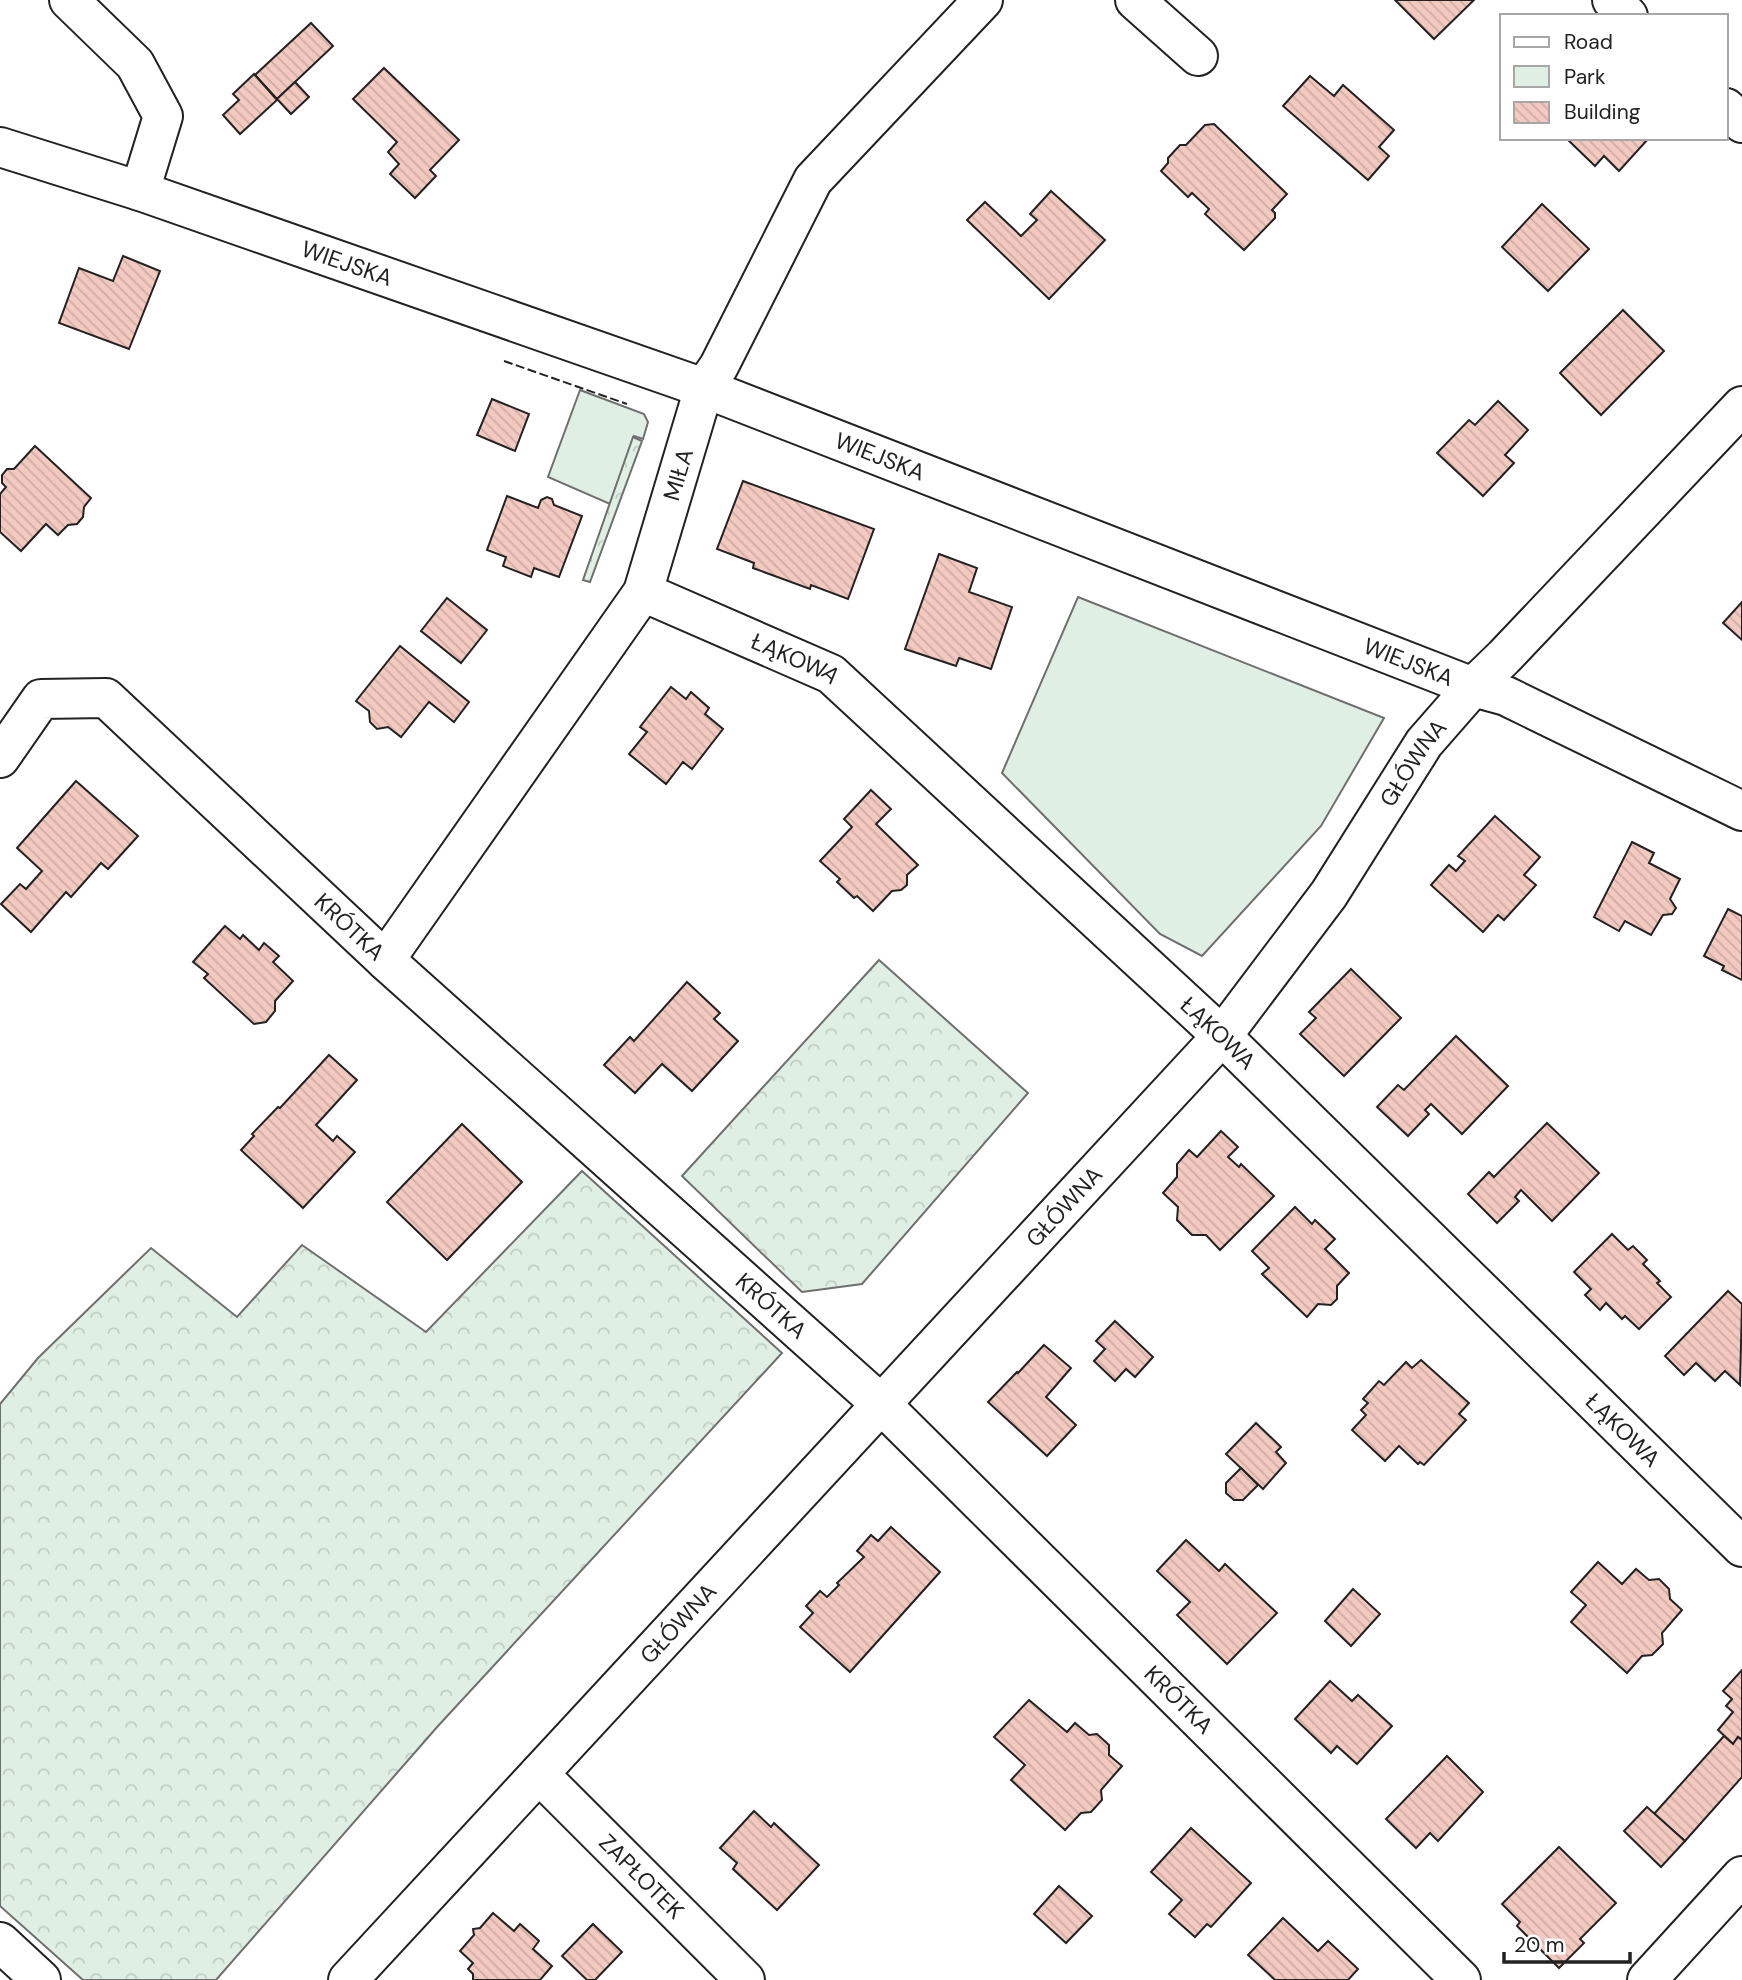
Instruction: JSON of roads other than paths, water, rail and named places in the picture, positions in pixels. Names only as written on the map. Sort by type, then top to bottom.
[{"type":"street","points":[[69,0],[135,64],[163,116],[140,191]]},
{"type":"street","name":"MIŁA","points":[[385,960],[643,592],[704,388],[719,366],[813,180],[983,0]]},
{"type":"street","points":[[1135,0],[1198,56]]},
{"type":"street","points":[[1612,0],[1626,14]]},
{"type":"street","points":[[1728,110],[1742,123]]},
{"type":"street","name":"WIEJSKA","points":[[0,146],[140,191],[704,388],[1473,687],[1506,696],[1742,811]]},
{"type":"street","name":"GŁÓWNA","points":[[348,1980],[1222,1036],[1328,894],[1424,743],[1473,687],[1742,406]]},
{"type":"street","name":"ŁĄKOWA","points":[[643,592],[831,674],[1222,1036],[1742,1547]]},
{"type":"street","name":"KRÓTKA","points":[[0,758],[41,699],[106,698],[385,960],[881,1404],[1461,1980]]},
{"type":"street","name":"ZAPŁOTEK","points":[[539,1774],[745,1980]]},
{"type":"street","points":[[1647,1980],[1742,1876]]},
{"type":"street","points":[[0,1942],[41,1980]]}]
